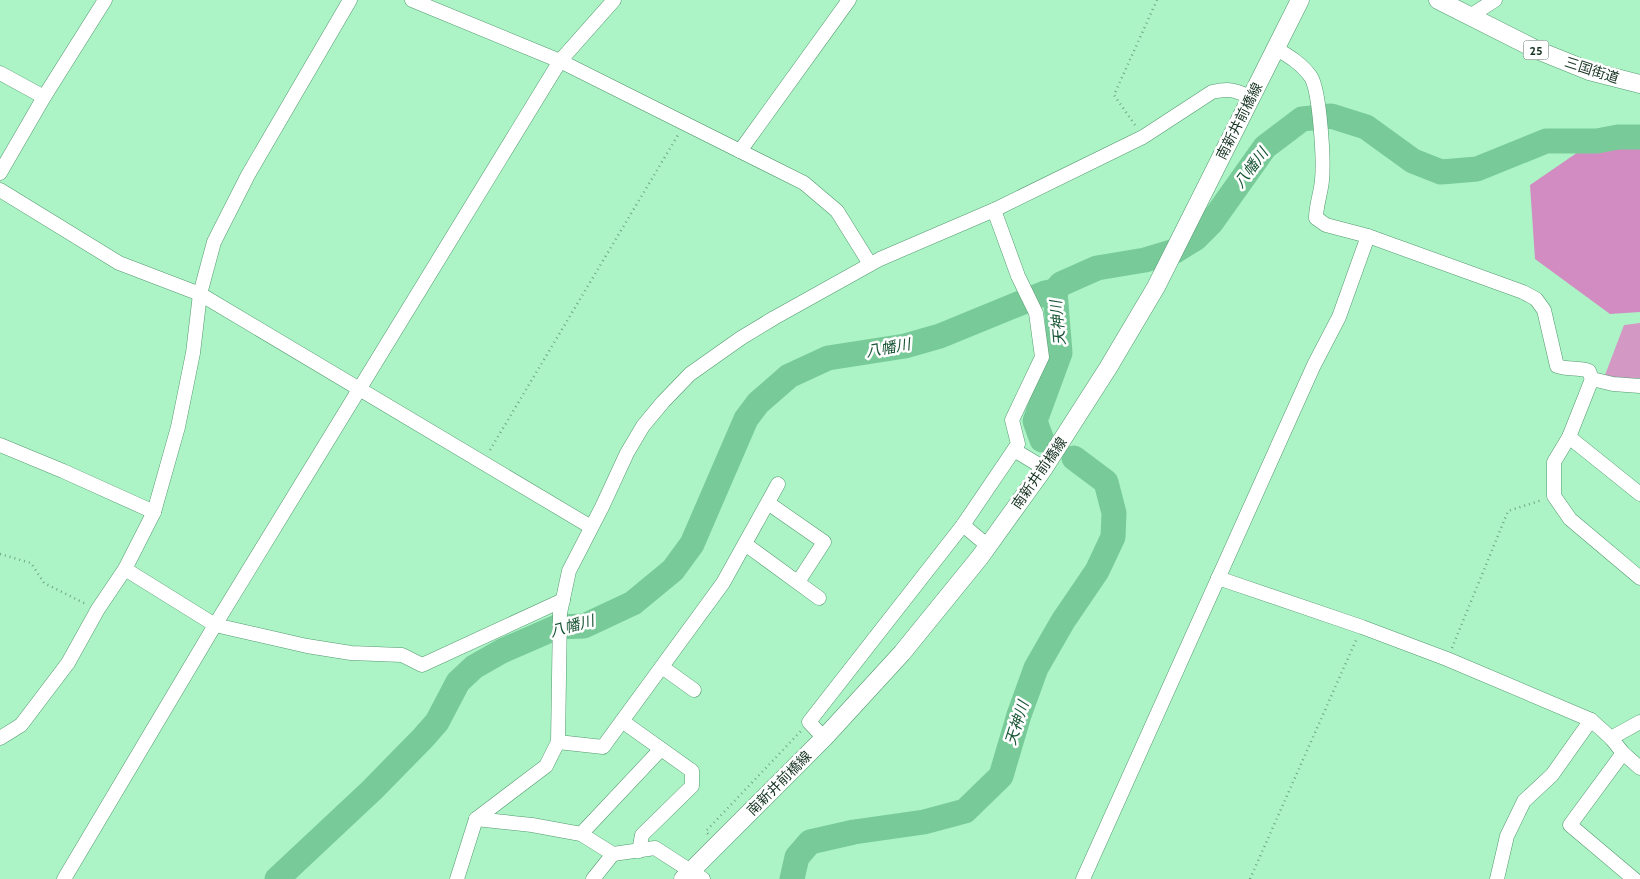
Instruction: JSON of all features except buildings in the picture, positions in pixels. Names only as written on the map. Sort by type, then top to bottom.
[{"type":"main road","name":"南新井前橋線","points":[[693,876],[717,846],[824,738],[902,654],[988,546],[1044,468],[1108,368],[1156,287],[1300,0]]},
{"type":"main road","name":"三国街道","points":[[1438,0],[1537,50],[1589,71],[1640,84]]},
{"type":"street","points":[[0,173],[44,97],[105,0]]},
{"type":"street","points":[[0,738],[21,725],[68,664],[98,610],[125,569],[154,512],[178,427],[193,353],[200,294],[214,242],[248,175],[350,0]]},
{"type":"street","points":[[412,0],[437,5],[560,61],[804,183],[837,210],[870,264]]},
{"type":"street","points":[[64,879],[215,625],[560,61],[614,0]]},
{"type":"street","points":[[740,150],[849,0]]},
{"type":"street","points":[[1470,16],[1495,0]]},
{"type":"street","points":[[1275,48],[1295,60],[1312,78],[1317,99],[1323,165],[1316,218],[1326,225],[1368,236],[1522,292],[1536,300],[1544,310],[1557,366],[1565,369],[1582,368],[1589,371],[1592,379],[1569,436],[1554,462],[1554,496],[1570,519],[1640,578]]},
{"type":"street","points":[[0,74],[44,97]]},
{"type":"street","points":[[457,879],[467,853],[476,819],[546,766],[558,742],[562,606],[569,571],[627,453],[643,426],[690,374],[741,338],[870,264],[994,210],[1143,137],[1212,92],[1225,89],[1251,98]]},
{"type":"street","points":[[0,190],[119,263],[200,294],[591,527]]},
{"type":"street","points":[[824,738],[809,722],[963,525],[1018,444],[1012,420],[1042,357],[1036,313],[1018,276],[994,210]]},
{"type":"street","points":[[1083,879],[1314,365],[1339,317],[1368,236]]},
{"type":"street","points":[[1592,379],[1613,384],[1640,386]]},
{"type":"street","points":[[1569,436],[1640,494]]},
{"type":"street","points":[[0,445],[154,512]]},
{"type":"street","points":[[1014,450],[1044,468]]},
{"type":"street","points":[[558,742],[602,747],[723,583],[778,484]]},
{"type":"street","points":[[768,503],[824,542],[798,582]]},
{"type":"street","points":[[963,525],[988,546]]},
{"type":"street","points":[[745,544],[820,598]]},
{"type":"street","points":[[125,569],[215,625],[308,646],[351,652],[402,655],[422,665],[562,606]]},
{"type":"street","points":[[1218,578],[1362,627],[1447,659],[1591,720],[1640,768]]},
{"type":"street","points":[[662,667],[694,690]]},
{"type":"street","points":[[1497,879],[1507,836],[1524,801],[1552,776],[1591,720]]},
{"type":"street","points":[[622,721],[692,771],[692,786],[642,835],[639,850]]},
{"type":"street","points":[[1610,738],[1640,722]]},
{"type":"street","points":[[581,834],[661,749]]},
{"type":"street","points":[[1623,753],[1570,825],[1634,879]]},
{"type":"street","points":[[476,819],[532,825],[581,834],[613,854],[655,848],[693,876]]},
{"type":"street","points":[[593,879],[613,854]]},
{"type":"path","points":[[1143,137],[1114,95],[1157,0]]},
{"type":"path","points":[[483,462],[686,123]]},
{"type":"path","points":[[1447,659],[1508,510],[1554,496]]},
{"type":"path","points":[[0,554],[31,563],[44,583],[98,610]]},
{"type":"path","points":[[1250,879],[1362,627]]},
{"type":"path","points":[[717,846],[706,831],[809,722]]},
{"type":"shaded area","points":[[1640,143],[1640,312],[1610,314],[1535,259],[1530,185],[1584,148]]},
{"type":"shaded area","points":[[1640,323],[1640,378],[1618,380],[1605,375],[1624,325]]},
{"type":"waterway","name":"八幡川","points":[[277,879],[372,790],[423,738],[437,722],[458,682],[474,667],[502,651],[557,627],[584,626],[633,603],[673,570],[692,544],[746,419],[758,403],[789,376],[828,358],[905,346],[940,336],[1045,293],[1055,291],[1061,284],[1097,268],[1145,260],[1175,251],[1196,238],[1211,223],[1265,147],[1302,119],[1331,116],[1366,127],[1413,161],[1441,172],[1477,169],[1546,141],[1597,141],[1618,137],[1640,137]]},
{"type":"waterway","name":"天神川","points":[[1042,440],[1035,421],[1060,353],[1055,291]]},
{"type":"waterway","name":"天神川","points":[[792,879],[797,857],[810,842],[854,832],[924,822],[965,811],[1001,776],[1019,715],[1036,668],[1063,621],[1097,571],[1113,537],[1114,513],[1106,482],[1074,458]]}]
